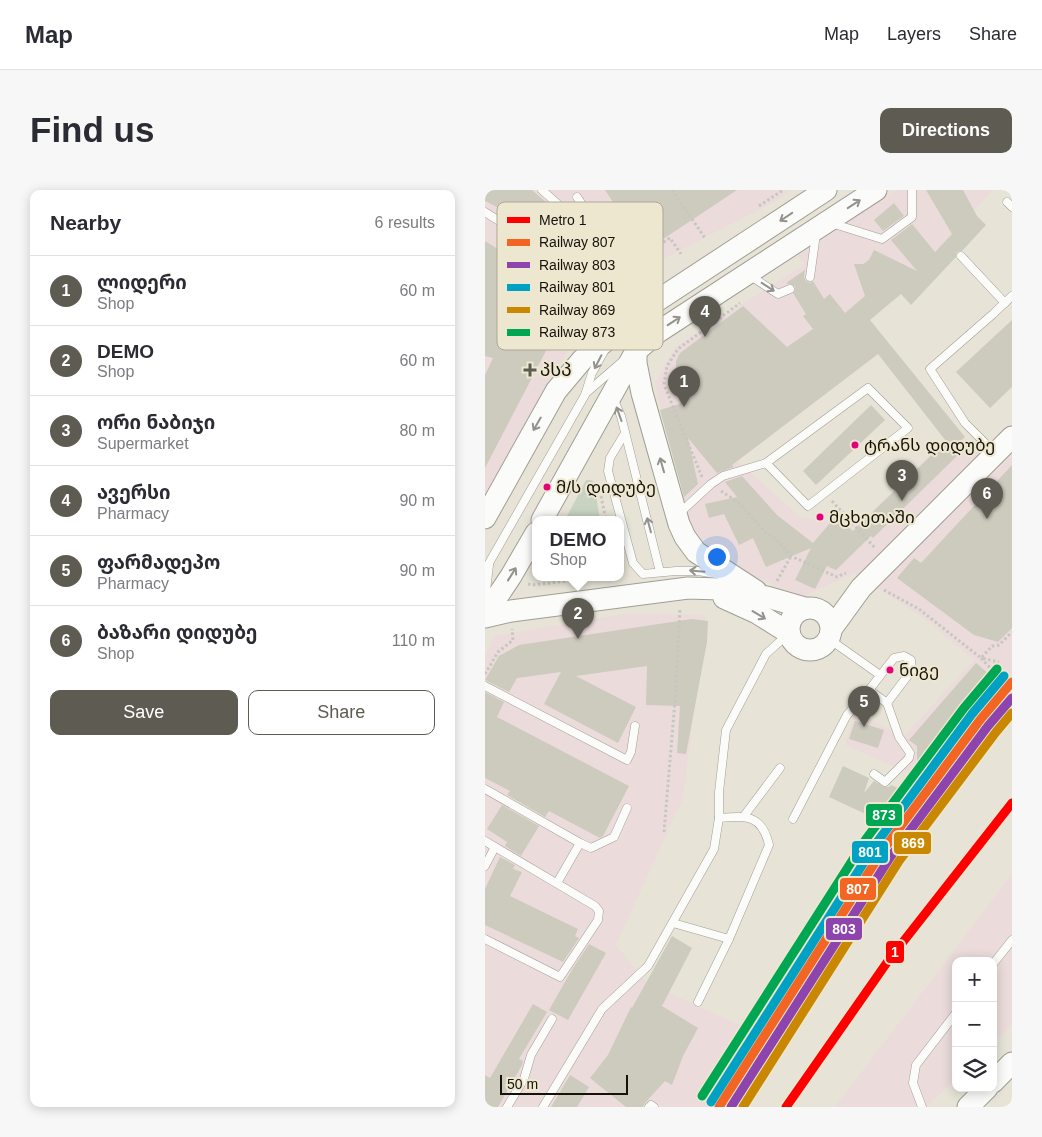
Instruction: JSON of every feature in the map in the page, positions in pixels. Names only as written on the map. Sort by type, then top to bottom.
[{"type":"street","points":[[663,297],[826,190]]},
{"type":"street","points":[[663,329],[876,190]]},
{"type":"street","points":[[485,518],[536,424],[559,387],[582,360],[594,350]]},
{"type":"street","points":[[544,516],[636,351]]},
{"type":"street","points":[[636,351],[636,363],[642,393],[675,512],[690,546],[695,552],[733,577],[772,590],[811,609],[824,613],[829,620],[830,633]]},
{"type":"street","points":[[870,588],[798,612],[792,618],[789,625],[789,633],[793,641],[799,647],[807,650],[816,650],[824,646],[830,633],[870,588],[887,562],[1012,438]]},
{"type":"street","points":[[485,616],[511,576],[532,538]]},
{"type":"street","points":[[485,616],[688,588],[772,590]]},
{"type":"street","points":[[688,588],[731,600],[789,633]]},
{"type":"street","points":[[997,1078],[1012,1063]]},
{"type":"street","points":[[968,1107],[983,1092]]},
{"type":"lane","points":[[542,190],[555,202]]},
{"type":"lane","points":[[810,277],[822,226],[882,239],[912,217],[912,190]]},
{"type":"lane","points":[[577,197],[580,202]]},
{"type":"lane","points":[[485,212],[497,220]]},
{"type":"lane","points":[[961,256],[1005,303]]},
{"type":"lane","points":[[747,274],[778,294],[791,289]]},
{"type":"lane","points":[[996,453],[965,423],[930,369],[1012,296]]},
{"type":"lane","points":[[485,600],[487,567],[585,395],[604,350]]},
{"type":"lane","points":[[585,395],[611,370],[636,351]]},
{"type":"lane","points":[[675,512],[684,509],[711,484],[723,476],[766,463],[868,388],[908,428],[808,506],[766,463]]},
{"type":"lane","points":[[612,396],[621,416],[660,572]]},
{"type":"lane","points":[[620,516],[608,471],[610,458],[625,433]]},
{"type":"lane","points":[[624,530],[633,563],[643,574],[676,570],[698,571],[733,577]]},
{"type":"lane","points":[[543,1107],[602,1009],[648,966],[714,850],[719,818],[719,792],[726,730],[766,654],[789,633]]},
{"type":"lane","points":[[830,633],[880,675]]},
{"type":"lane","points":[[793,819],[847,716],[894,658],[903,656],[911,660],[912,670],[887,703]]},
{"type":"lane","points":[[485,686],[627,760],[631,752],[635,726]]},
{"type":"lane","points":[[869,690],[887,703],[899,738],[910,753],[909,758],[885,782],[874,774]]},
{"type":"lane","points":[[744,816],[780,768]]},
{"type":"lane","points":[[485,789],[591,848],[614,837],[627,808]]},
{"type":"lane","points":[[697,1002],[729,939],[769,844],[766,831],[757,822],[744,816],[719,818]]},
{"type":"lane","points":[[485,841],[595,906],[599,911],[598,920],[560,977],[485,938]]},
{"type":"lane","points":[[557,883],[580,843]]},
{"type":"lane","points":[[485,866],[495,847]]},
{"type":"lane","points":[[673,923],[729,939]]},
{"type":"lane","points":[[997,959],[1012,940]]},
{"type":"lane","points":[[922,1107],[913,1083],[916,1064],[952,1018]]},
{"type":"lane","points":[[507,1107],[524,1079],[531,1055],[552,1019]]},
{"type":"lane","points":[[649,1107],[651,1105],[654,1107]]},
{"type":"path","points":[[672,190],[705,238]]},
{"type":"path","points":[[759,206],[783,190]]},
{"type":"path","points":[[663,242],[670,238],[681,254]]},
{"type":"path","points":[[741,302],[678,349],[667,366],[665,387],[701,477],[738,502],[765,532],[776,539],[791,556],[837,577],[846,573]]},
{"type":"path","points":[[599,491],[605,516]]},
{"type":"path","points":[[824,493],[887,562]]},
{"type":"path","points":[[772,590],[791,556]]},
{"type":"path","points":[[524,582],[532,585],[567,581]]},
{"type":"path","points":[[664,832],[676,689],[680,613],[688,588]]},
{"type":"path","points":[[870,588],[919,608],[981,658],[993,671]]},
{"type":"path","points":[[981,658],[993,646],[999,645],[1012,632]]},
{"type":"path","points":[[485,674],[498,652],[513,640]]},
{"type":"path","points":[[981,658],[999,662]]},
{"type":"shaded area","points":[[485,190],[792,190],[774,202],[663,259],[663,202],[497,202],[497,350],[568,350],[550,379],[485,503]]},
{"type":"shaded area","points":[[896,190],[993,190],[913,275],[903,265],[845,313],[878,354],[738,461],[801,518],[859,524],[945,440],[953,447],[965,437],[995,472],[1012,455],[1012,674],[924,786],[907,772],[845,745],[854,715],[883,726],[903,737],[974,660],[922,617],[854,573],[800,598],[696,547],[655,383],[675,347],[805,264],[798,256]]},
{"type":"shaded area","points":[[629,613],[706,615],[683,798],[616,945],[648,983],[754,1032],[708,1107],[485,1107],[485,655],[495,636]]},
{"type":"shaded area","points":[[1012,874],[1012,1025],[997,1039],[997,957],[952,957],[952,1083],[926,1107],[835,1107]]},
{"type":"green space","points":[[586,480],[594,482],[599,516],[567,516]]},
{"type":"building","points":[[485,190],[532,190],[546,202],[497,202],[497,207],[485,201]]},
{"type":"building","points":[[605,190],[737,190],[663,239],[663,202],[613,202]]},
{"type":"building","points":[[926,190],[963,190],[977,216],[986,225],[962,251],[957,252],[956,257],[911,305],[901,294],[870,320],[965,437],[953,447],[959,454],[873,538],[871,536],[836,570],[827,566],[815,589],[795,580],[811,548],[766,567],[753,538],[739,545],[724,514],[709,518],[705,504],[737,497],[725,482],[742,476],[777,515],[813,543],[836,516],[853,531],[946,441],[878,354],[732,465],[734,467],[717,473],[688,438],[698,484],[684,497],[660,410],[680,404],[676,384],[676,361],[680,353],[743,306],[787,347],[813,329],[803,316],[806,314],[793,293],[795,286],[786,283],[805,270],[804,277],[806,281],[810,283],[813,281],[824,299],[830,294],[845,313],[865,296],[854,264],[863,264],[869,260],[874,250],[917,271],[891,240],[912,224],[935,252],[952,234]]},
{"type":"building","points":[[894,203],[904,216],[883,231],[874,220]]},
{"type":"building","points":[[485,241],[497,249],[497,350],[546,350],[485,468],[485,375],[493,358],[485,356]]},
{"type":"building","points":[[1012,320],[1012,387],[990,408],[956,372]]},
{"type":"building","points":[[871,405],[885,420],[816,485],[803,471]]},
{"type":"building","points":[[1012,465],[1012,628],[998,642],[974,635],[897,578],[914,558],[921,563]]},
{"type":"building","points":[[692,619],[708,621],[707,642],[686,754],[677,753],[680,706],[646,705],[647,666],[576,676],[636,707],[618,743],[544,704],[561,672],[517,678],[509,692],[485,680],[499,656],[519,645]]},
{"type":"building","points":[[976,663],[998,682],[924,768],[917,762],[917,746],[909,740]]},
{"type":"building","points":[[485,692],[504,702],[497,717],[629,786],[603,836],[600,838],[549,811],[545,817],[507,795],[510,791],[485,778]]},
{"type":"building","points":[[855,721],[884,730],[878,748],[849,739]]},
{"type":"building","points":[[843,766],[869,778],[864,793],[874,781],[884,787],[891,785],[903,790],[876,829],[866,822],[870,816],[829,797]]},
{"type":"building","points":[[502,805],[539,826],[521,856],[505,846],[507,842],[487,829]]},
{"type":"building","points":[[500,857],[515,865],[513,869],[522,872],[510,896],[578,929],[575,936],[579,938],[563,962],[485,925],[485,889]]},
{"type":"building","points":[[672,936],[692,948],[662,1006],[698,1028],[683,1056],[672,1085],[665,1081],[643,1107],[626,1107],[590,1078],[608,1055],[631,1007]]},
{"type":"building","points":[[589,944],[606,953],[568,1020],[549,1010]]},
{"type":"building","points":[[533,1004],[547,1012],[519,1059],[523,1061],[522,1065],[498,1107],[485,1107],[485,1075],[490,1078]]},
{"type":"building","points":[[570,1075],[589,1087],[577,1107],[551,1107]]},
{"type":"metro line","name":"1","points":[[786,1107],[888,961],[1012,803]]},
{"type":"rail line","name":"873","points":[[702,1096],[866,839],[964,708],[997,669]]},
{"type":"rail line","name":"801","points":[[711,1102],[875,845],[972,714],[1004,676]]},
{"type":"rail line","name":"807","points":[[719,1107],[883,850],[980,720],[1012,682]]},
{"type":"rail line","name":"803","points":[[731,1107],[891,856],[988,726],[1012,698]]},
{"type":"rail line","name":"869","points":[[743,1107],[899,861],[1012,713]]},
{"type":"place","name":"ავერსი","points":[[705,337]]},
{"type":"place","name":"პსპ","points":[[530,370]]},
{"type":"place","name":"ლიდერი","points":[[684,407]]},
{"type":"place","name":"ტრანს დიდუბე","points":[[855,445]]},
{"type":"place","name":"მ/ს დიდუბე","points":[[547,487]]},
{"type":"place","name":"ორი ნაბიჯი","points":[[902,501]]},
{"type":"place","name":"მცხეთაში","points":[[820,517]]},
{"type":"place","name":"ბაზარი დიდუბე","points":[[987,519]]},
{"type":"place","name":"DEMO","points":[[578,639]]},
{"type":"place","name":"ნიგე","points":[[890,670]]},
{"type":"place","name":"ფარმადეპო","points":[[864,727]]}]
